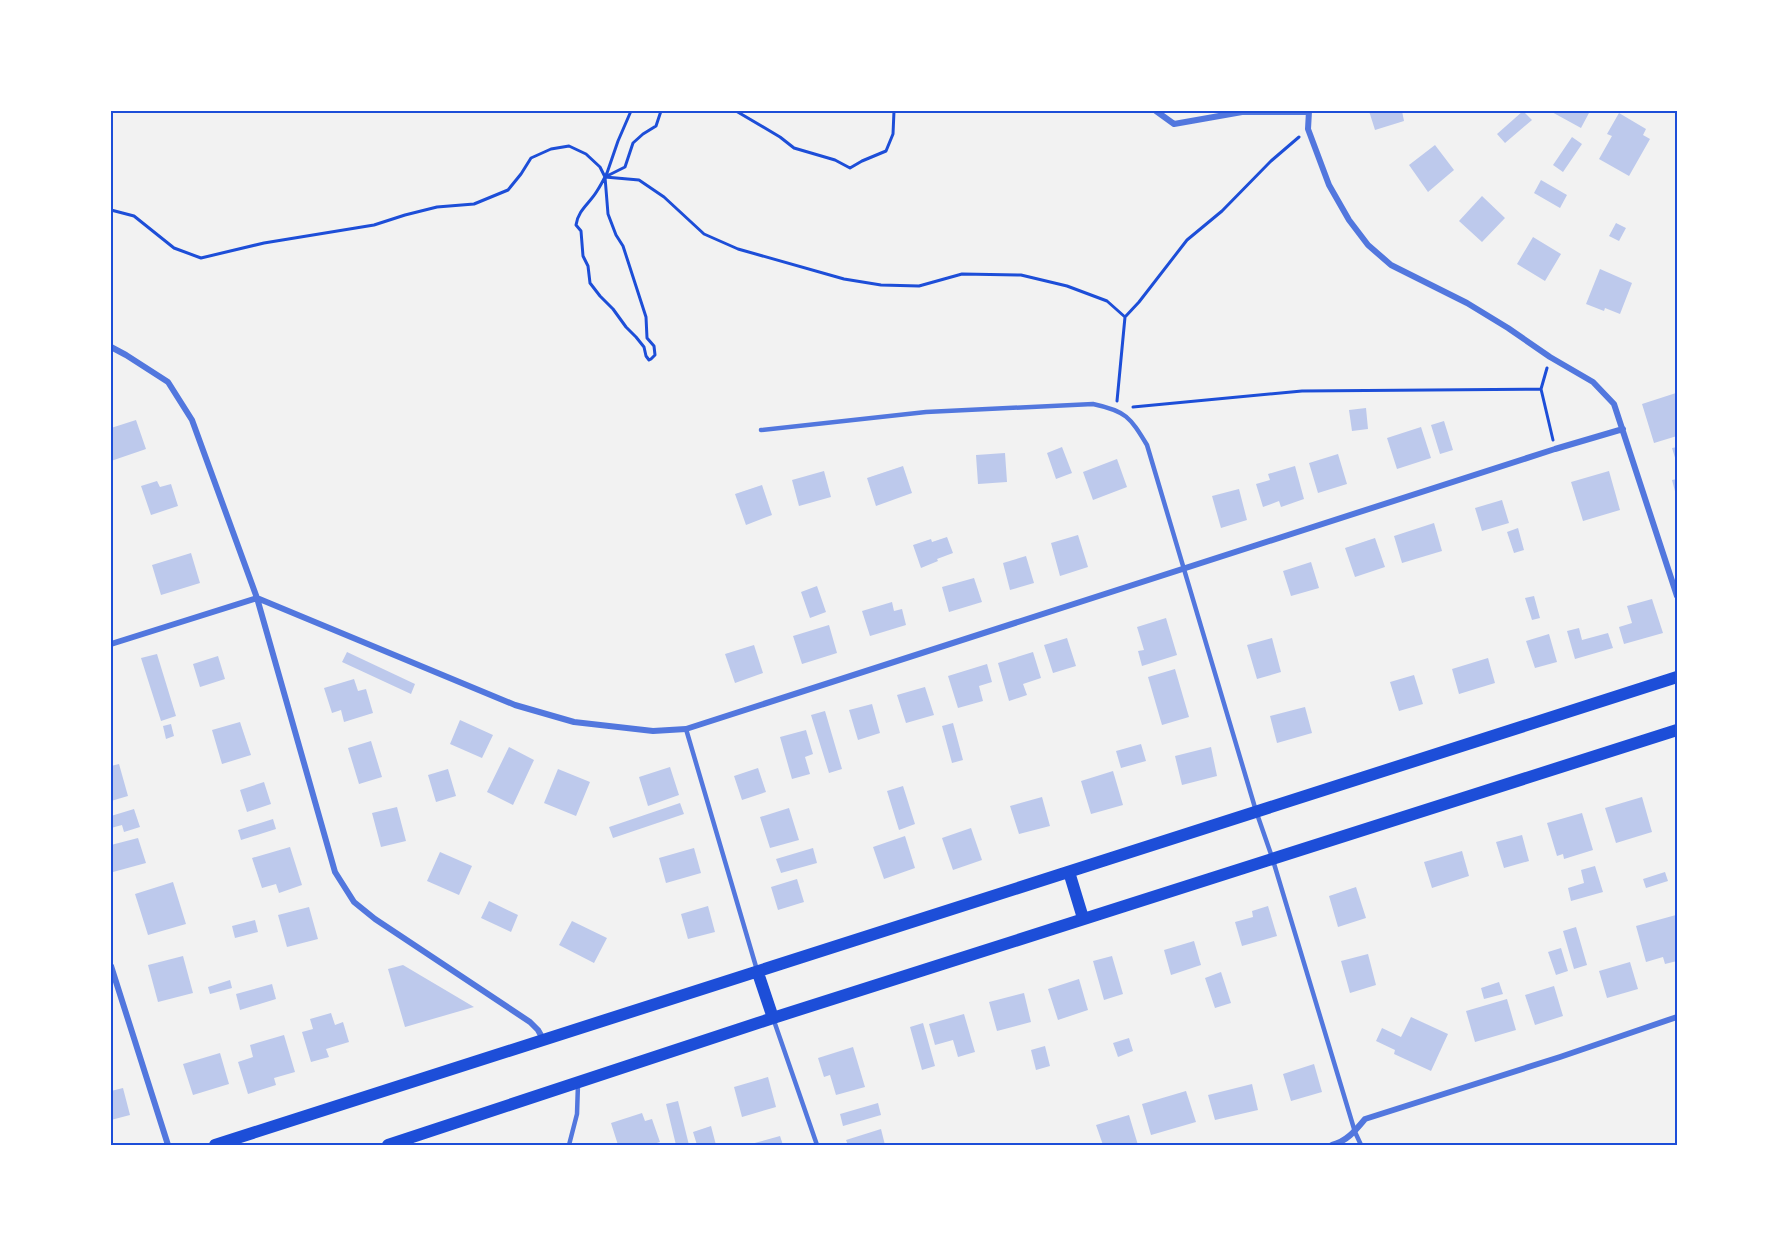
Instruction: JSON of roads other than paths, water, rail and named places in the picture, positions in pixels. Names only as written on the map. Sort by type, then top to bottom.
[{"type":"main road","points":[[214,1145],[758,973],[1677,677]]},
{"type":"main road","points":[[388,1145],[1272,857],[1677,730]]},
{"type":"main road","points":[[1069,872],[1083,918]]},
{"type":"main road","points":[[758,973],[773,1018]]},
{"type":"street","points":[[1156,111],[1174,124],[1242,112],[1309,111],[1308,129],[1329,185],[1349,220],[1368,246],[1391,265],[1467,303],[1593,382],[1614,404],[1677,596]]},
{"type":"street","points":[[111,347],[168,382],[192,420],[257,598],[335,872],[354,903],[530,1022],[544,1040]]},
{"type":"street","points":[[111,644],[257,598],[515,705],[574,722],[653,731],[686,729],[1623,429]]},
{"type":"street","points":[[111,966],[168,1145]]},
{"type":"street","points":[[1332,1145],[1342,1142],[1355,1132],[1365,1119],[1677,1017]]},
{"type":"lane","points":[[761,430],[926,412],[1093,404],[1116,409],[1134,423],[1147,446],[1256,811],[1360,1145]]},
{"type":"lane","points":[[686,729],[758,973]]},
{"type":"lane","points":[[773,1018],[817,1145]]},
{"type":"lane","points":[[568,1145],[577,1114],[578,1082]]}]
